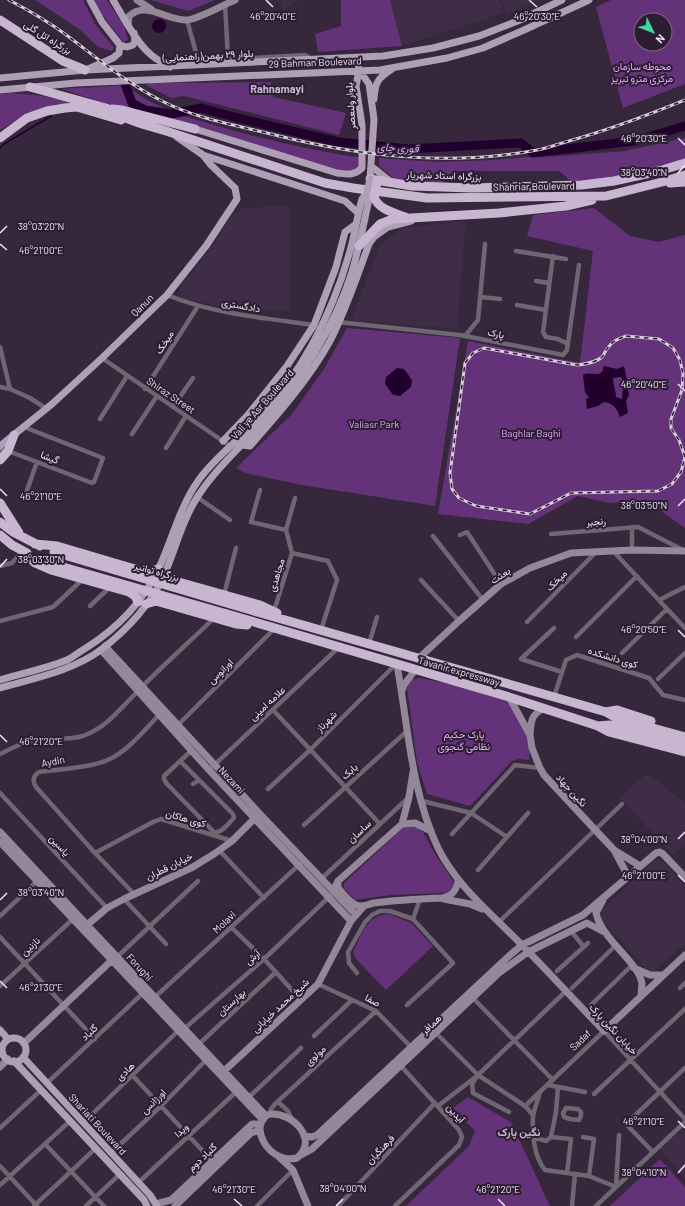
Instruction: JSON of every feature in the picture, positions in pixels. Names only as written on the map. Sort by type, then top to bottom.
[{"type":"highway","name":"بزرگراه ائل گلی","points":[[0,20],[63,61],[85,70]]},
{"type":"highway","points":[[30,87],[106,108],[122,110],[195,129]]},
{"type":"highway","points":[[0,138],[27,118],[47,111],[65,108],[76,107],[130,123],[142,124]]},
{"type":"highway","points":[[106,108],[120,116],[142,124],[169,131]]},
{"type":"highway","name":"Shahriar Boulevard","points":[[169,131],[310,179],[353,188],[438,199],[606,196],[685,175]]},
{"type":"highway","name":"بزرگراه استاد شهریار","points":[[374,180],[412,186],[471,188],[582,185],[614,181],[659,171],[685,163]]},
{"type":"highway","points":[[374,180],[371,194],[376,202],[382,207],[406,217]]},
{"type":"highway","points":[[662,182],[685,182]]},
{"type":"highway","points":[[359,246],[380,224],[393,219],[406,217],[499,213],[566,206],[606,196]]},
{"type":"highway","points":[[0,460],[2,449],[14,435]]},
{"type":"highway","points":[[0,503],[21,536]]},
{"type":"highway","points":[[0,522],[35,544],[57,546],[136,569],[151,572],[162,571],[168,578],[175,582],[260,605],[290,621]]},
{"type":"highway","points":[[0,535],[12,545]]},
{"type":"highway","points":[[0,539],[23,551],[35,563],[51,570],[129,592],[136,596],[142,603],[156,601],[167,603],[236,624],[272,629]]},
{"type":"highway","name":"بزرگراه توانیر","points":[[35,544],[54,552],[254,611]]},
{"type":"highway","name":"Tavanir expressway","points":[[23,551],[49,562],[227,614],[272,629],[509,697],[598,726],[610,725],[685,745]]},
{"type":"highway","points":[[129,592],[138,582],[136,569]]},
{"type":"highway","points":[[167,603],[165,597],[166,591],[169,585],[175,582]]},
{"type":"highway","name":"Tavanir expressway","points":[[254,611],[554,696],[606,712],[616,718],[685,737]]},
{"type":"highway","points":[[606,712],[617,710],[685,732]]},
{"type":"highway","points":[[598,726],[609,732],[685,752]]},
{"type":"main road","points":[[90,0],[102,22],[120,45],[127,47],[133,45],[134,33]]},
{"type":"main road","points":[[113,0],[147,52],[158,61],[170,67]]},
{"type":"main road","points":[[138,0],[153,10],[179,19],[187,20],[196,18],[235,0]]},
{"type":"main road","name":"بلوار ٢٩ بهمن(راهنمایی)","points":[[85,70],[357,59],[383,56],[433,48],[479,36],[520,20],[562,0]]},
{"type":"main road","name":"29 Bahman Boulevard","points":[[0,90],[76,83],[380,70],[446,58],[482,48],[589,0]]},
{"type":"main road","points":[[128,24],[129,16],[134,11],[140,9],[153,10]]},
{"type":"main road","points":[[520,20],[524,30]]},
{"type":"main road","points":[[0,78],[85,70],[113,58],[119,53],[120,45]]},
{"type":"main road","points":[[357,59],[359,70]]},
{"type":"main road","points":[[373,123],[375,87],[381,77],[394,67]]},
{"type":"main road","name":"بلوار ولىعصر","points":[[359,70],[369,84],[373,123],[371,166],[374,180]]},
{"type":"main road","name":"بلوار ولىعصر","points":[[195,129],[337,173],[350,175],[357,173],[362,168],[362,124],[356,86],[359,70]]},
{"type":"main road","points":[[169,131],[203,155],[345,201],[358,213]]},
{"type":"main road","name":"Qanun","points":[[14,435],[47,409],[167,295],[206,246],[237,199],[235,188],[203,155]]},
{"type":"main road","points":[[371,166],[392,183]]},
{"type":"main road","points":[[345,201],[371,194]]},
{"type":"main road","name":"Vali ye Asr Boulevard","points":[[0,688],[55,668],[99,639],[121,622],[158,588],[175,524],[190,492],[230,446],[258,420],[284,389],[302,363],[324,322],[342,279],[351,250],[362,199],[371,194]]},
{"type":"main road","name":"Vali ye Asr Boulevard","points":[[162,571],[197,497],[207,482],[222,464],[262,423],[303,372],[336,321],[359,246],[371,194]]},
{"type":"main road","points":[[336,321],[369,244],[374,237],[388,227],[409,222],[420,217]]},
{"type":"main road","points":[[223,441],[247,416],[287,366],[314,325],[336,267],[345,232],[356,224]]},
{"type":"main road","name":"بعثت","points":[[419,658],[501,584],[530,568],[552,559],[571,553],[597,551],[685,551]]},
{"type":"main road","name":"Vali ye Asr Boulevard","points":[[0,680],[55,668],[72,666],[103,648],[126,627],[142,603]]},
{"type":"main road","name":"Nezami","points":[[103,648],[161,712],[176,734],[209,770],[257,816],[331,893],[356,915]]},
{"type":"main road","points":[[396,665],[414,770],[431,831],[447,864],[458,880],[486,911]]},
{"type":"main road","points":[[402,693],[404,685],[415,670]]},
{"type":"main road","points":[[509,697],[530,735]]},
{"type":"main road","points":[[530,735],[531,722],[534,716],[537,712],[544,708]]},
{"type":"main road","name":"Nezami","points":[[161,712],[180,727],[215,764],[257,816]]},
{"type":"main road","points":[[176,734],[180,727]]},
{"type":"main road","name":"نگین جهاد","points":[[530,735],[532,748],[540,768],[551,782],[614,850]]},
{"type":"main road","points":[[331,893],[338,882],[402,824],[414,770]]},
{"type":"main road","name":"خیابان قطران","points":[[87,925],[107,908],[193,867],[232,841],[257,816]]},
{"type":"main road","points":[[402,824],[415,822],[431,831]]},
{"type":"main road","name":"Forughi","points":[[0,832],[1,841],[37,881],[73,919],[155,997],[206,1060],[264,1121]]},
{"type":"main road","name":"Forughi","points":[[1,841],[87,925],[143,993],[181,1030],[199,1044],[249,1097],[264,1121]]},
{"type":"main road","points":[[614,850],[640,866]]},
{"type":"main road","points":[[614,850],[628,876]]},
{"type":"main road","name":"همافر","points":[[304,1136],[312,1137],[317,1135],[345,1114],[402,1066],[436,1033],[494,968],[522,945],[582,915],[656,853],[660,852],[685,877]]},
{"type":"main road","name":"Nezami","points":[[302,863],[321,879],[351,921]]},
{"type":"main road","points":[[338,882],[338,888],[353,903],[357,906],[364,906],[395,900],[442,898],[449,896],[454,892],[458,880]]},
{"type":"main road","points":[[605,897],[596,913],[598,922],[615,946],[633,966],[642,984],[641,996]]},
{"type":"main road","points":[[442,898],[470,904],[486,911]]},
{"type":"main road","name":"شیخ محمد خیابانی","points":[[224,1071],[318,984],[351,921],[364,906]]},
{"type":"main road","name":"خیابان نگین پارک","points":[[486,911],[569,990],[604,1031]]},
{"type":"main road","name":"همافر","points":[[299,1156],[312,1149],[411,1047],[499,973],[528,952],[570,930],[587,923],[606,933]]},
{"type":"main road","name":"Sadaf","points":[[604,1031],[685,955]]},
{"type":"main road","points":[[24,1043],[115,958]]},
{"type":"main road","points":[[633,966],[650,975],[663,975]]},
{"type":"main road","points":[[0,1030],[8,1039]]},
{"type":"main road","points":[[0,1067],[11,1060],[21,1059],[23,1057],[26,1050],[24,1043],[19,1039],[8,1039],[1,1046],[3,1054],[11,1060]]},
{"type":"main road","name":"Shariati Boulevard","points":[[23,1057],[47,1083],[83,1127],[96,1148],[144,1200],[147,1206]]},
{"type":"main road","name":"Shariati Boulevard","points":[[11,1060],[42,1090],[70,1121],[83,1127],[111,1153],[138,1182],[156,1205]]},
{"type":"main road","points":[[293,1170],[304,1149],[304,1136],[299,1127],[292,1120],[276,1114],[264,1121],[263,1142],[293,1170],[308,1206]]},
{"type":"main road","name":"گلباد دوم","points":[[175,1206],[188,1189],[252,1124],[264,1121]]},
{"type":"main road","points":[[277,1156],[288,1159],[299,1156]]},
{"type":"main road","name":"گلباد دوم","points":[[156,1205],[171,1200],[188,1189]]},
{"type":"street","points":[[226,4],[228,59]]},
{"type":"street","points":[[187,20],[198,60]]},
{"type":"street","points":[[170,67],[182,59],[198,60],[305,55],[314,60]]},
{"type":"street","points":[[465,336],[478,320],[485,244]]},
{"type":"street","points":[[516,251],[566,258]]},
{"type":"street","points":[[553,256],[543,332],[546,337],[558,339],[568,344],[579,265]]},
{"type":"street","points":[[536,281],[549,283]]},
{"type":"street","name":"دادگستری","points":[[167,295],[198,306],[240,315],[314,325]]},
{"type":"street","points":[[480,297],[500,299]]},
{"type":"street","points":[[517,305],[546,310]]},
{"type":"street","name":"میخک","points":[[145,388],[198,306]]},
{"type":"street","name":"پارک","points":[[336,321],[465,336],[563,355],[567,350],[568,344]]},
{"type":"street","points":[[0,347],[10,388]]},
{"type":"street","name":"Shiraz Street","points":[[102,358],[230,446]]},
{"type":"street","points":[[100,419],[127,376]]},
{"type":"street","points":[[173,407],[193,378]]},
{"type":"street","points":[[0,387],[10,388],[47,409]]},
{"type":"street","points":[[132,434],[157,396]]},
{"type":"street","points":[[166,448],[186,416]]},
{"type":"street","name":"گیشا","points":[[2,449],[93,483],[103,458],[24,428]]},
{"type":"street","points":[[24,499],[37,462]]},
{"type":"street","points":[[260,490],[251,522],[286,530],[295,498]]},
{"type":"street","points":[[197,497],[230,520]]},
{"type":"street","points":[[632,527],[632,550]]},
{"type":"street","name":"رنجبر","points":[[551,534],[638,527],[685,551]]},
{"type":"street","name":"مجاهدی","points":[[274,612],[292,553],[286,530]]},
{"type":"street","points":[[460,535],[467,532],[501,584]]},
{"type":"street","points":[[434,536],[483,600]]},
{"type":"street","points":[[224,595],[236,548]]},
{"type":"street","points":[[0,566],[12,563],[23,551]]},
{"type":"street","name":"میخک","points":[[527,622],[597,551]]},
{"type":"street","points":[[613,551],[684,625]]},
{"type":"street","points":[[292,553],[328,561],[337,580],[321,630]]},
{"type":"street","points":[[576,637],[637,576]]},
{"type":"street","points":[[0,621],[53,607],[83,579]]},
{"type":"street","points":[[421,580],[459,621]]},
{"type":"street","points":[[90,606],[110,587]]},
{"type":"street","points":[[659,600],[685,587]]},
{"type":"street","points":[[622,653],[667,609]]},
{"type":"street","points":[[369,644],[377,617]]},
{"type":"street","points":[[0,754],[19,744],[41,739],[82,736],[99,728],[115,716],[140,689],[210,622]]},
{"type":"street","points":[[554,628],[521,659],[562,672]]},
{"type":"street","name":"اورانوس","points":[[180,727],[272,629]]},
{"type":"street","name":"علامه امینی","points":[[209,770],[338,648]]},
{"type":"street","points":[[658,679],[685,653]]},
{"type":"street","name":"کوی دانشکده","points":[[554,696],[566,660],[577,656],[650,678],[663,695],[685,700]]},
{"type":"street","name":"شهرناز","points":[[268,789],[310,750],[396,665]]},
{"type":"street","points":[[273,710],[380,824]]},
{"type":"street","name":"Aydin","points":[[134,894],[95,854],[36,787],[33,778],[39,772],[97,764],[109,759],[121,752],[131,743],[161,712]]},
{"type":"street","name":"بابک","points":[[304,825],[407,731]]},
{"type":"street","points":[[180,761],[234,817],[229,824],[217,833],[214,832],[167,784],[164,779],[164,776],[180,761],[191,751]]},
{"type":"street","points":[[452,834],[515,765],[540,768]]},
{"type":"street","points":[[193,784],[199,780]]},
{"type":"street","name":"یاسین","points":[[0,793],[107,908]]},
{"type":"street","points":[[210,802],[216,797]]},
{"type":"street","name":"ساسان","points":[[321,879],[409,797]]},
{"type":"street","points":[[422,801],[471,812],[507,838]]},
{"type":"street","points":[[499,922],[622,804]]},
{"type":"street","points":[[478,870],[528,812]]},
{"type":"street","name":"کوی هاکان","points":[[95,854],[161,819],[232,841]]},
{"type":"street","points":[[219,850],[264,898]]},
{"type":"street","name":"Molavi","points":[[155,997],[302,863]]},
{"type":"street","points":[[0,916],[37,881]]},
{"type":"street","points":[[115,958],[198,881]]},
{"type":"street","name":"آرش","points":[[181,1030],[264,960],[331,893]]},
{"type":"street","points":[[124,899],[166,944]]},
{"type":"street","points":[[413,919],[420,899]]},
{"type":"street","points":[[357,973],[349,963],[348,952],[365,922],[372,915],[380,911],[390,911],[413,919],[453,963],[407,1005]]},
{"type":"street","name":"نازنین","points":[[0,986],[73,919]]},
{"type":"street","points":[[231,928],[276,972],[301,1000]]},
{"type":"street","points":[[570,930],[584,947]]},
{"type":"street","points":[[0,937],[95,1039]]},
{"type":"street","points":[[557,972],[588,943]]},
{"type":"street","name":"فرهنگیان","points":[[342,1205],[437,1105],[478,1075],[615,946]]},
{"type":"street","points":[[591,1005],[633,966]]},
{"type":"street","name":"بهارستان","points":[[199,1044],[276,972]]},
{"type":"street","points":[[680,988],[685,983]]},
{"type":"street","name":"صفا","points":[[318,984],[376,1011],[411,1047]]},
{"type":"street","name":"گلباد","points":[[47,1083],[143,993]]},
{"type":"street","points":[[471,995],[553,1080]]},
{"type":"street","points":[[314,1036],[352,1000]]},
{"type":"street","points":[[594,1094],[685,1009]]},
{"type":"street","name":"مولوی","points":[[264,1121],[272,1107],[376,1011]]},
{"type":"street","name":"هادی","points":[[83,1127],[181,1030]]},
{"type":"street","name":"خیابان نگین پارک","points":[[604,1031],[685,1121]]},
{"type":"street","name":"Sadaf","points":[[525,1106],[604,1031]]},
{"type":"street","points":[[436,1033],[478,1075],[525,1106],[533,1115]]},
{"type":"street","points":[[249,1097],[301,1048]]},
{"type":"street","name":"اورژانس","points":[[111,1153],[161,1106],[206,1060]]},
{"type":"street","name":"آیدین","points":[[395,1206],[459,1145],[462,1137],[459,1130],[402,1066]]},
{"type":"street","points":[[653,1152],[626,1124],[685,1068]]},
{"type":"street","points":[[478,1075],[472,1084],[473,1093],[509,1112]]},
{"type":"street","points":[[133,1076],[214,1164]]},
{"type":"street","points":[[548,1085],[585,1092]]},
{"type":"street","points":[[533,1137],[546,1141],[550,1137],[556,1112],[558,1087]]},
{"type":"street","points":[[0,1128],[42,1090]]},
{"type":"street","name":"ویدا","points":[[138,1182],[236,1092]]},
{"type":"street","points":[[540,1092],[533,1115],[533,1137],[539,1164],[545,1170],[589,1176],[616,1187]]},
{"type":"street","points":[[278,1102],[288,1111],[292,1120]]},
{"type":"street","points":[[556,1112],[563,1113]]},
{"type":"street","points":[[0,1185],[70,1121]]},
{"type":"street","points":[[596,1206],[685,1121]]},
{"type":"street","points":[[616,1187],[619,1135]]},
{"type":"street","points":[[550,1137],[571,1139],[567,1173]]},
{"type":"street","points":[[583,1137],[594,1138],[589,1176]]},
{"type":"street","points":[[45,1144],[104,1206]]},
{"type":"street","points":[[0,1166],[36,1205],[96,1148]]},
{"type":"street","points":[[257,1206],[293,1170]]},
{"type":"street","points":[[86,1206],[120,1174]]},
{"type":"street","points":[[572,1206],[575,1174]]},
{"type":"shaded area","points":[[299,0],[284,10],[279,1]]},
{"type":"shaded area","points":[[390,0],[500,0],[504,13],[402,46]]},
{"type":"shaded area","points":[[502,0],[541,0],[506,15]]},
{"type":"shaded area","points":[[159,19],[164,21],[166,26],[164,31],[159,33],[154,31],[152,26],[154,21]]},
{"type":"shaded area","points":[[289,206],[289,311],[231,309],[181,298],[179,290],[212,246],[228,221],[238,211],[243,208]]},
{"type":"shaded area","points":[[466,221],[457,329],[351,320],[379,248],[388,238],[396,232],[406,228]]},
{"type":"shaded area","points":[[604,366],[617,369],[624,366],[627,380],[623,381],[621,377],[613,378],[616,397],[622,399],[623,384],[627,384],[629,395],[626,401],[628,413],[620,417],[614,406],[604,402],[598,406],[587,409],[586,399],[589,398],[585,392],[583,375],[602,372]]},
{"type":"shaded area","points":[[397,368],[404,369],[412,380],[411,387],[400,396],[393,395],[385,384],[386,377]]},
{"type":"shaded area","points":[[645,775],[652,777],[685,803],[685,844],[673,855],[619,797]]},
{"type":"shaded area","points":[[654,860],[663,861],[685,886],[685,944],[654,971],[648,971],[601,919],[602,910]]},
{"type":"shaded area","points":[[682,1129],[685,1133],[685,1179],[660,1149]]},
{"type":"green space","points":[[35,0],[83,0],[95,24],[114,48],[112,51],[98,47],[79,29]]},
{"type":"green space","points":[[94,0],[107,0],[124,26],[128,39],[127,41],[123,42],[101,13]]},
{"type":"green space","points":[[151,0],[215,0],[188,11]]},
{"type":"green space","points":[[341,0],[390,0],[402,46],[318,52],[315,34],[341,26]]},
{"type":"green space","name":"محوطه سازمان مرکزی مترو تبریز","points":[[611,0],[685,0],[685,84],[623,108],[596,7]]},
{"type":"green space","points":[[271,82],[273,97],[346,113],[339,135],[184,96],[171,98],[146,85],[151,83]]},
{"type":"green space","points":[[126,85],[146,99],[182,115],[206,123],[271,140],[362,158],[360,167],[357,170],[342,171],[127,110],[61,89]]},
{"type":"green space","points":[[11,93],[36,95],[69,101],[69,104],[27,115],[0,130],[0,94]]},
{"type":"green space","points":[[685,138],[685,160],[616,178],[572,182],[559,171],[453,171],[441,184],[397,181],[379,166],[379,158],[437,162],[560,156],[625,151]]},
{"type":"green space","name":"Baghlar Baghi","points":[[594,208],[630,236],[659,242],[685,235],[685,528],[654,506],[632,501],[610,503],[578,496],[528,524],[438,514],[468,341],[580,363],[593,251],[527,236],[533,215]]},
{"type":"green space","name":"Valiasr Park","points":[[347,328],[460,338],[435,506],[302,485],[245,473],[236,468],[292,414],[324,369]]},
{"type":"green space","name":"پارک حکیم نظامی گنجوی","points":[[420,678],[456,685],[508,702],[526,729],[530,756],[529,760],[519,759],[512,761],[470,806],[427,794],[417,762],[407,688],[411,680]]},
{"type":"green space","points":[[412,825],[419,828],[423,832],[435,854],[453,881],[454,887],[451,891],[445,893],[390,895],[355,900],[344,888],[344,883],[405,826]]},
{"type":"green space","points":[[389,914],[411,923],[433,946],[386,990],[356,959],[353,952],[362,932],[370,922],[381,915]]},
{"type":"green space","points":[[468,1097],[511,1122],[550,1206],[406,1206],[469,1146],[475,1131],[453,1108]]},
{"type":"green space","points":[[660,1159],[685,1187],[685,1206],[610,1206]]},
{"type":"waterway","name":"قوری چای","points":[[125,84],[132,103],[145,110],[171,114],[201,108],[338,142],[409,149],[521,143],[533,153],[634,141],[685,126]]},
{"type":"waterway","points":[[0,148],[4,144],[51,116]]},
{"type":"railway","points":[[9,0],[58,29],[111,69],[147,93],[186,112],[304,142],[370,153],[403,157],[470,158],[537,150],[584,137],[685,100]]},
{"type":"railway","points":[[626,336],[659,339],[673,348],[680,360],[683,374],[682,390],[671,419],[671,428],[679,440],[685,457],[681,472],[672,484],[658,491],[571,493],[530,514],[476,506],[459,498],[452,489],[450,473],[465,363],[473,353],[484,348],[577,365],[596,361],[603,356],[613,342],[626,336]]},
{"type":"district","name":"Rahnamayi","points":[[277,88]]},
{"type":"district","name":"نگین پارک","points":[[519,1131]]}]
